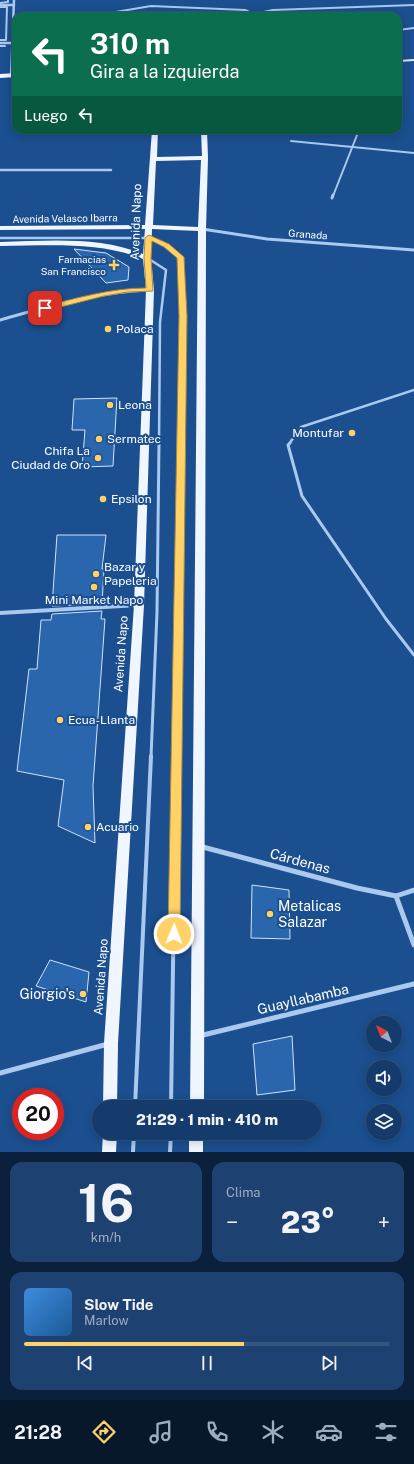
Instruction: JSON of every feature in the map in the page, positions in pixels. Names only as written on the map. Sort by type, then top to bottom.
[{"type":"main road","points":[[402,61],[414,60]]},
{"type":"main road","points":[[0,76],[12,76]]},
{"type":"main road","name":"Avenida Napo","points":[[110,1100],[112,1043],[139,605],[150,290],[147,258],[155,134]]},
{"type":"main road","points":[[197,1100],[202,229],[205,158],[204,134]]},
{"type":"main road","points":[[154,159],[205,158]]},
{"type":"main road","name":"Avenida Velasco Ibarra","points":[[0,228],[149,227],[202,229]]},
{"type":"main road","points":[[0,244],[93,244],[133,251],[147,258]]},
{"type":"main road","points":[[109,1152],[110,1140]]},
{"type":"main road","points":[[196,1140],[196,1152]]},
{"type":"street","points":[[0,5],[8,2],[8,0]]},
{"type":"street","points":[[14,0],[14,12]]},
{"type":"street","points":[[0,5],[14,5]]},
{"type":"street","points":[[0,5],[7,7],[6,40],[0,43]]},
{"type":"street","points":[[0,43],[12,43]]},
{"type":"street","points":[[0,43],[5,46]]},
{"type":"street","points":[[332,198],[356,134]]},
{"type":"street","points":[[291,141],[414,153]]},
{"type":"street","points":[[0,170],[111,170]]},
{"type":"street","name":"Granada","points":[[202,229],[267,239],[414,250]]},
{"type":"street","points":[[0,320],[104,294],[128,290],[150,290]]},
{"type":"street","points":[[0,613],[139,605]]},
{"type":"street","name":"Cárdenas","points":[[198,846],[357,888],[396,896]]},
{"type":"street","points":[[414,890],[396,896],[414,945]]},
{"type":"street","name":"Guayllabamba","points":[[197,1036],[414,984]]},
{"type":"street","points":[[0,1073],[112,1043]]},
{"type":"lane","points":[[265,12],[273,10],[414,5]]},
{"type":"lane","points":[[108,12],[151,6],[244,10],[248,12]]},
{"type":"lane","points":[[402,30],[414,28]]},
{"type":"lane","points":[[0,238],[149,238],[167,245],[181,257],[183,316],[171,1100]]},
{"type":"lane","points":[[135,1100],[156,612],[160,322],[166,270],[147,258]]},
{"type":"lane","points":[[414,390],[301,427],[288,445],[302,496],[386,619],[414,655]]},
{"type":"lane","points":[[133,1152],[134,1140]]},
{"type":"lane","points":[[170,1152],[171,1140]]},
{"type":"building","points":[[74,249],[106,253],[129,267],[128,280],[106,283]]},
{"type":"building","points":[[117,398],[113,466],[82,467],[85,430],[72,430],[74,399]]},
{"type":"building","points":[[57,535],[106,535],[102,569],[104,569],[102,604],[52,606]]},
{"type":"building","name":"Ecua-Llanta","points":[[102,611],[101,619],[105,619],[93,786],[95,843],[58,826],[64,780],[17,771],[29,669],[37,669],[41,620],[51,620],[52,614]]},
{"type":"building","name":"Metalicas Salazar","points":[[252,885],[289,890],[290,939],[251,938]]},
{"type":"building","points":[[50,960],[89,972],[86,1002],[36,986]]},
{"type":"building","points":[[292,1036],[295,1090],[257,1095],[253,1044]]},
{"type":"place","name":"Farmacias San Francisco","points":[[114,265]]},
{"type":"place","name":"Polaca","points":[[108,329]]},
{"type":"place","name":"Leona","points":[[110,405]]},
{"type":"place","name":"Montufar","points":[[352,433]]},
{"type":"place","name":"Sermatec","points":[[99,439]]},
{"type":"place","name":"Chifa La Ciudad de Oro","points":[[98,458]]},
{"type":"place","name":"Epsilon","points":[[103,499]]},
{"type":"place","name":"Bazar y Papeleria","points":[[96,574]]},
{"type":"place","name":"Mini Market Napo","points":[[94,587]]},
{"type":"place","name":"Ecua-Llanta","points":[[60,720]]},
{"type":"place","name":"Acuario","points":[[88,827]]},
{"type":"place","name":"Metalicas Salazar","points":[[270,914]]},
{"type":"place","name":"Giorgio's","points":[[83,994]]},
{"type":"route","points":[[45,308],[104,294],[128,290],[150,290],[149,265],[147,258],[149,238],[167,245],[181,257],[183,316],[174,934]]}]
